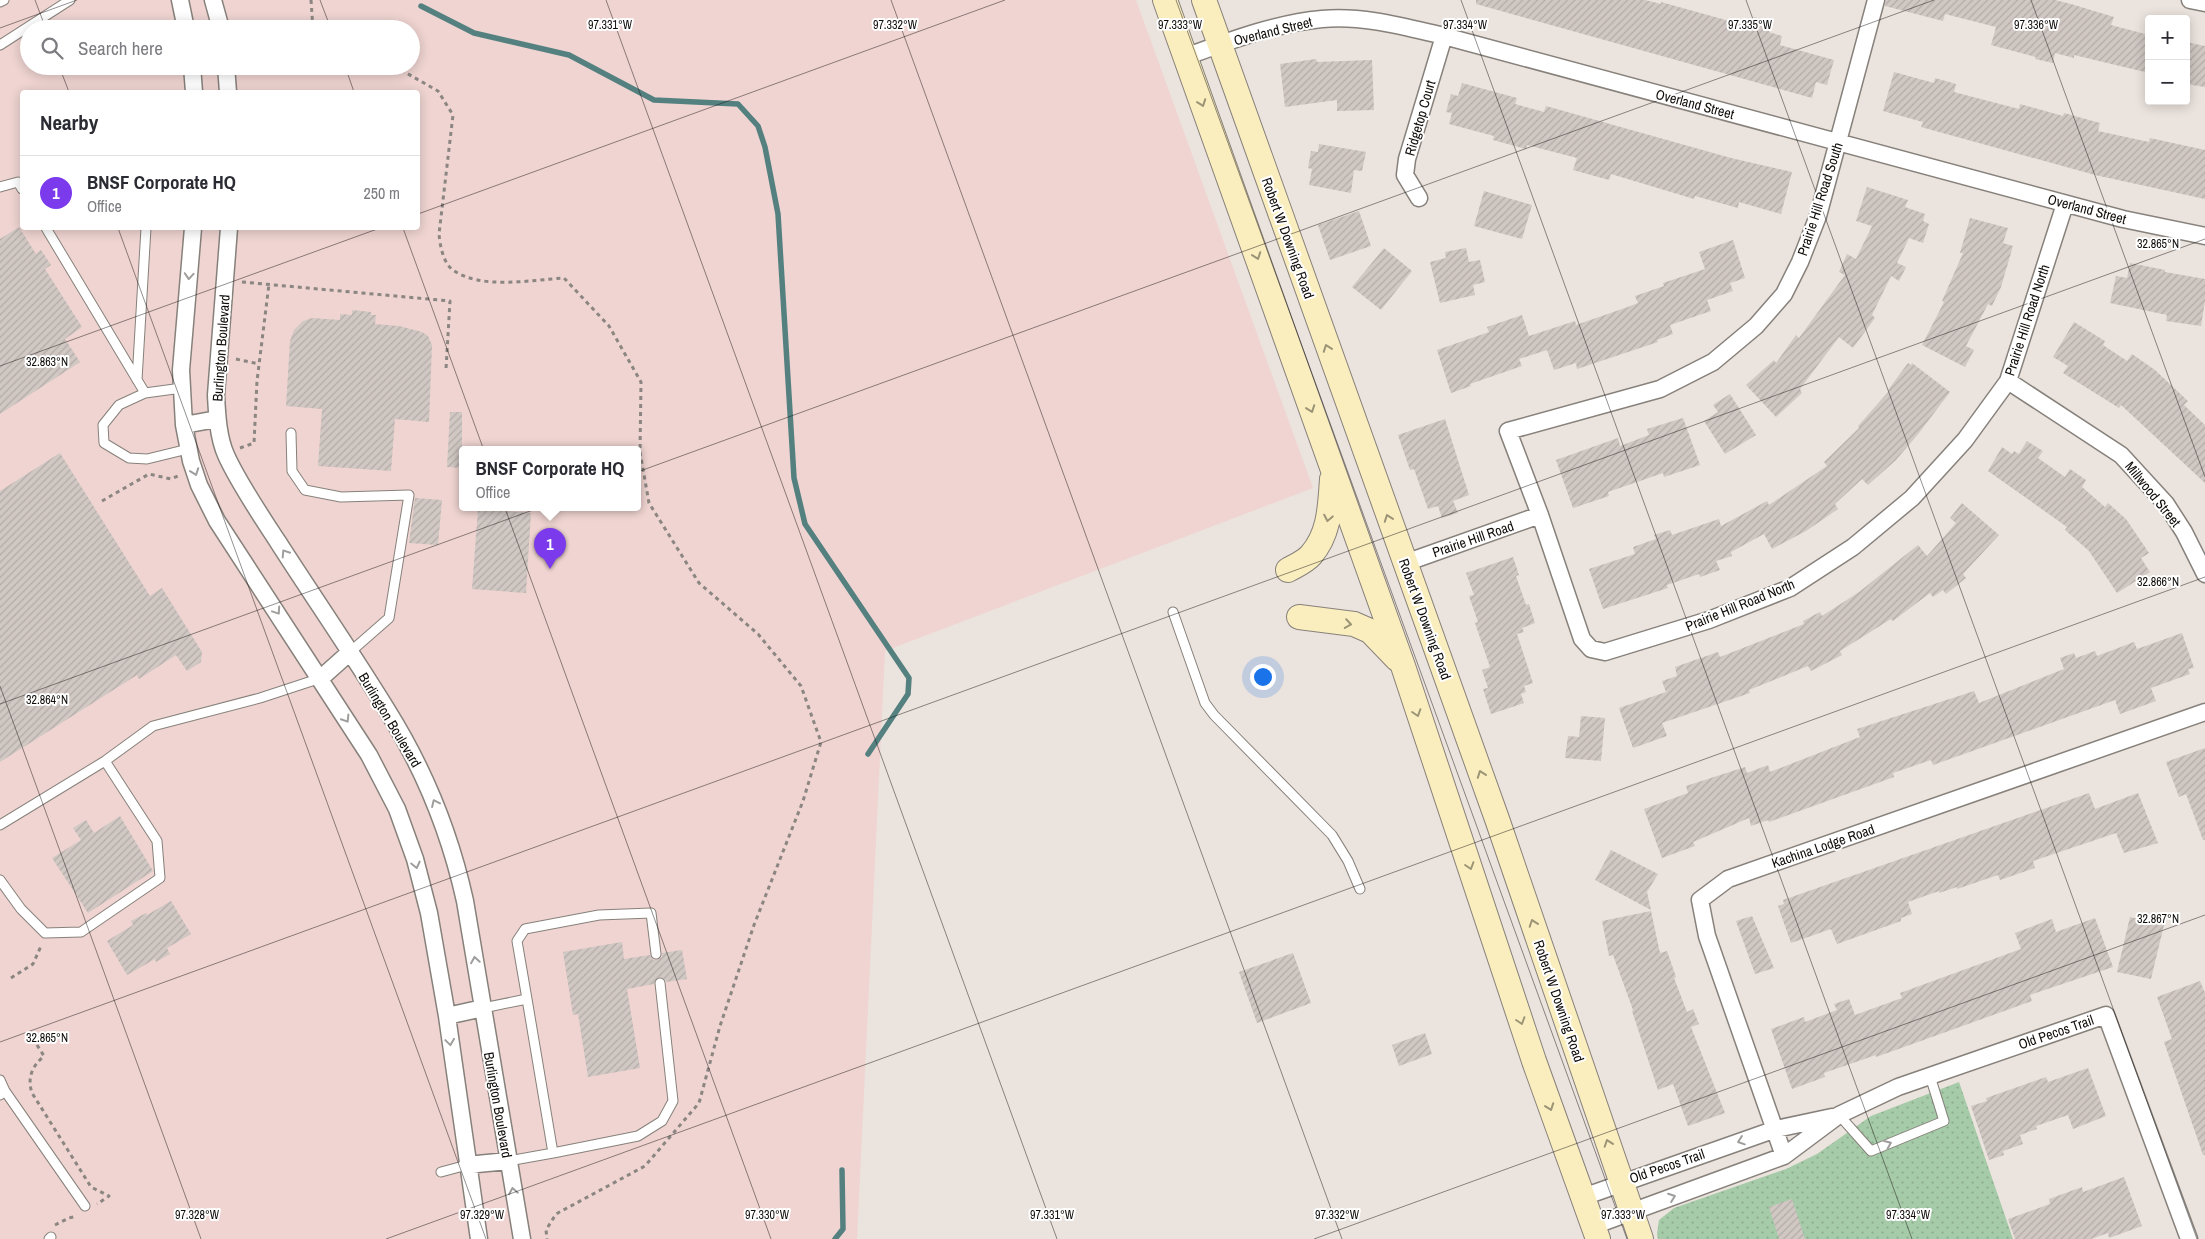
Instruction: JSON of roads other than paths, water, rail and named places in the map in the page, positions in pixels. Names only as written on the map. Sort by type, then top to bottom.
[{"type":"main road","points":[[1165,0],[1403,666],[1415,707],[1534,1061],[1596,1232]]},
{"type":"main road","name":"Robert W Downing Road","points":[[1204,0],[1497,819],[1641,1239]]},
{"type":"main road","points":[[1288,570],[1310,557],[1321,541],[1329,520],[1333,469]]},
{"type":"main road","points":[[1299,617],[1354,624],[1370,630],[1403,666]]},
{"type":"street","points":[[180,0],[184,20]]},
{"type":"street","points":[[213,0],[219,20]]},
{"type":"street","name":"Prairie Hill Road South","points":[[1540,516],[1508,431],[1660,389],[1713,362],[1756,326],[1784,294],[1800,262],[1818,216],[1839,144],[1876,0]]},
{"type":"street","points":[[2190,0],[2205,3]]},
{"type":"street","name":"Overland Street","points":[[1185,57],[1219,44],[1285,25],[1322,19],[1354,19],[1391,24],[1444,36],[2065,204],[2123,219],[2205,236]]},
{"type":"street","name":"Ridgetop Court","points":[[1419,198],[1405,175],[1407,160],[1444,36]]},
{"type":"street","points":[[193,75],[194,90]]},
{"type":"street","points":[[227,75],[228,90]]},
{"type":"street","name":"Prairie Hill Road North","points":[[1540,516],[1582,639],[1591,649],[1606,652],[1709,620],[1790,588],[1853,547],[1912,498],[1965,440],[2008,381],[2065,204]]},
{"type":"street","points":[[192,230],[181,370],[184,425],[188,449],[199,485],[217,521],[369,755],[397,809],[415,859],[429,913],[447,1016],[479,1239]]},
{"type":"street","name":"Burlington Boulevard","points":[[230,230],[216,395],[217,419],[225,454],[264,520],[388,711],[439,809],[456,863],[465,901],[522,1239]]},
{"type":"street","name":"Millwood Street","points":[[2008,381],[2121,454],[2166,504],[2184,532],[2205,574]]},
{"type":"street","points":[[184,425],[217,419]]},
{"type":"street","name":"Prairie Hill Road","points":[[1405,563],[1540,516]]},
{"type":"street","points":[[320,678],[349,653]]},
{"type":"street","name":"Kachina Lodge Road","points":[[1784,1156],[1707,936],[1700,900],[1728,879],[2205,712]]},
{"type":"street","points":[[447,1016],[482,1008]]},
{"type":"street","name":"Old Pecos Trail","points":[[1596,1232],[1632,1212],[1784,1156],[1839,1115],[1898,1087],[2106,1015],[2189,1239]]},
{"type":"street","name":"Old Pecos Trail","points":[[1583,1197],[1621,1182],[1776,1129],[1839,1115]]},
{"type":"street","points":[[467,1164],[508,1161]]},
{"type":"lane","points":[[0,2],[4,0]]},
{"type":"lane","points":[[38,20],[70,0]]},
{"type":"lane","points":[[0,44],[20,31]]},
{"type":"lane","points":[[0,187],[20,183]]},
{"type":"lane","points":[[0,191],[20,183]]},
{"type":"lane","points":[[47,230],[144,393]]},
{"type":"lane","points":[[137,380],[146,230]]},
{"type":"lane","points":[[182,388],[144,393],[118,405],[102,425],[104,443],[128,458],[147,459],[188,449]]},
{"type":"lane","points":[[292,433],[292,471],[305,490],[341,497],[409,495],[389,618],[349,653]]},
{"type":"lane","points":[[1173,612],[1206,702],[1214,716],[1332,835],[1348,861],[1360,889]]},
{"type":"lane","points":[[0,825],[105,761],[153,726],[260,698],[320,678]]},
{"type":"lane","points":[[0,880],[21,909],[45,933],[82,932],[160,878],[157,841],[105,761]]},
{"type":"lane","points":[[553,1153],[517,941],[526,929],[599,915],[651,913],[656,954]]},
{"type":"lane","points":[[508,1161],[638,1136],[662,1121],[673,1101],[660,983]]},
{"type":"lane","points":[[482,1008],[527,999]]},
{"type":"lane","points":[[1839,1115],[1871,1151],[1944,1121],[1930,1076]]},
{"type":"lane","points":[[0,1080],[3,1093],[85,1206]]},
{"type":"lane","points":[[441,1172],[467,1164]]},
{"type":"waterway","points":[[421,6],[474,33],[569,55],[654,100],[738,104],[758,126],[765,147],[778,214],[794,478],[805,524],[909,678],[908,694],[868,754]]},
{"type":"waterway","points":[[835,1239],[843,1229],[842,1170]]},
{"type":"place","name":"BNSF Corporate HQ","points":[[550,569]]}]
